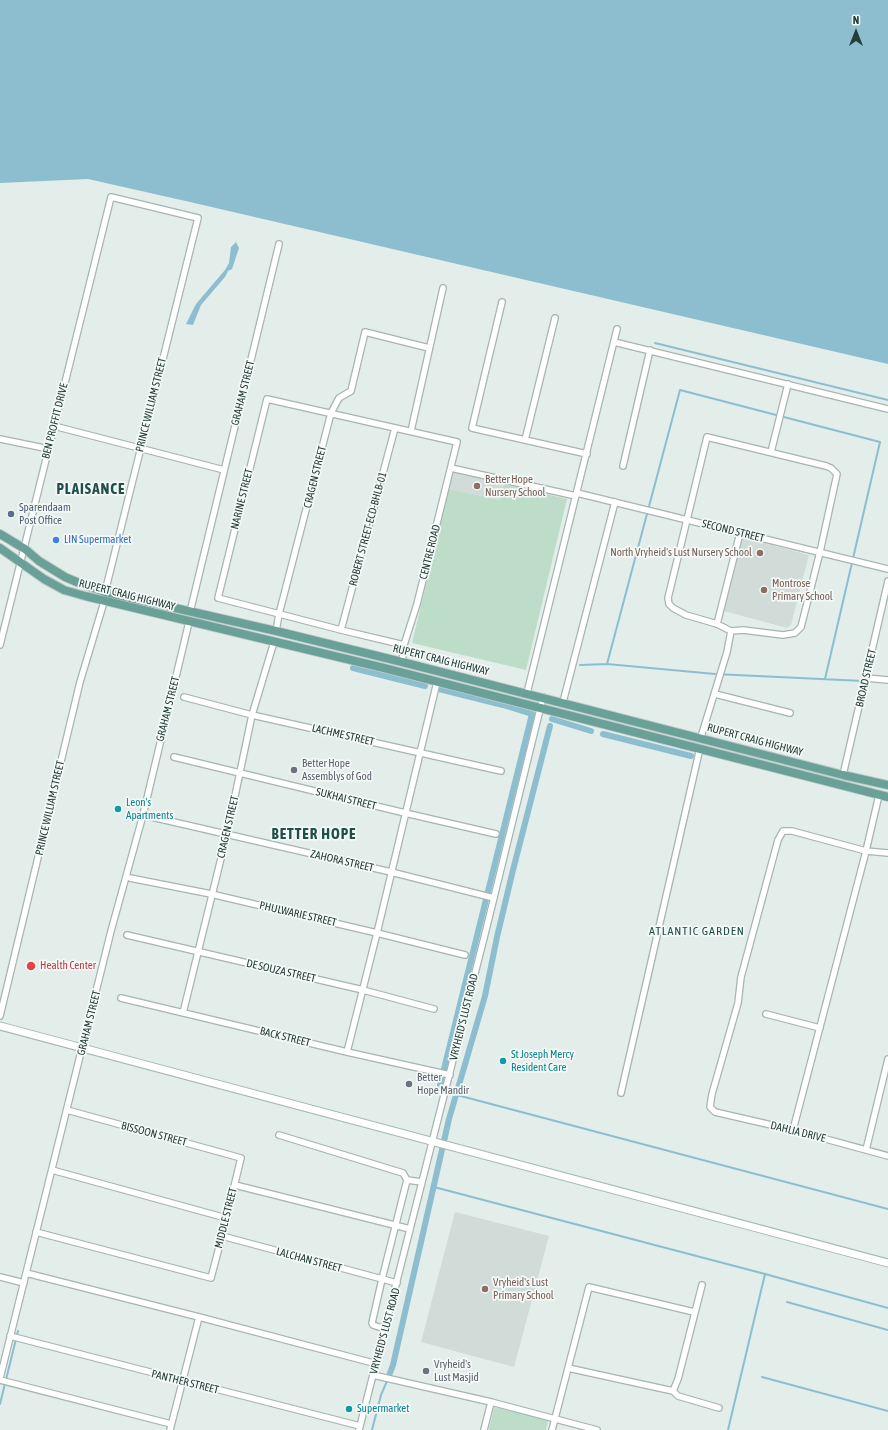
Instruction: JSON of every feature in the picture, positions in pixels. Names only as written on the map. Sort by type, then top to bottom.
[{"type":"main road","name":"RUPERT CRAIG HIGHWAY","points":[[0,534],[25,549],[39,561],[65,577],[105,592],[276,631],[402,662],[888,785]]},
{"type":"main road","name":"RUPERT CRAIG HIGHWAY","points":[[0,548],[44,579],[64,590],[104,602],[437,682],[888,797]]},
{"type":"main road","points":[[0,1026],[888,1263]]},
{"type":"street","name":"PRINCE WILLIAM STREET","points":[[105,592],[198,218],[111,197]]},
{"type":"street","name":"BEN PROFFIT DRIVE","points":[[0,645],[111,197]]},
{"type":"street","name":"GRAHAM STREET","points":[[190,612],[279,244]]},
{"type":"street","points":[[331,413],[411,431],[443,288]]},
{"type":"street","points":[[502,302],[472,428],[587,454]]},
{"type":"street","points":[[525,440],[555,318]]},
{"type":"street","points":[[527,693],[618,329]]},
{"type":"street","name":"CRAGEN STREET","points":[[276,631],[279,614],[331,413],[339,398],[350,391],[365,332],[430,348]]},
{"type":"street","points":[[614,342],[888,409]]},
{"type":"street","points":[[623,466],[650,350]]},
{"type":"street","points":[[771,452],[788,384]]},
{"type":"street","name":"NARINE STREET","points":[[279,614],[218,598],[267,399],[331,413]]},
{"type":"street","points":[[54,426],[224,470]]},
{"type":"street","name":"ROBERT STREET-ECD-BHLB-01","points":[[341,630],[395,428]]},
{"type":"street","name":"CENTRE ROAD","points":[[402,662],[404,645],[417,604],[457,442],[411,431]]},
{"type":"street","points":[[707,438],[771,452],[826,466],[831,468],[837,474],[820,552],[799,630],[795,633],[783,635],[743,630],[731,631],[717,624],[686,615],[673,608],[669,604],[668,598],[707,438]]},
{"type":"street","points":[[0,439],[48,449]]},
{"type":"street","name":"SECOND STREET","points":[[451,468],[615,502],[888,569]]},
{"type":"street","points":[[563,702],[615,502]]},
{"type":"street","points":[[717,624],[740,533]]},
{"type":"street","name":"BROAD STREET","points":[[843,774],[888,581]]},
{"type":"street","name":"PRINCE WILLIAM STREET","points":[[0,1016],[80,682],[104,602]]},
{"type":"street","points":[[279,614],[404,645]]},
{"type":"street","name":"GRAHAM STREET","points":[[0,1379],[189,622]]},
{"type":"street","points":[[701,737],[723,667],[731,631]]},
{"type":"street","name":"CRAGEN STREET","points":[[183,1013],[211,894],[227,834],[252,715],[274,642]]},
{"type":"street","points":[[866,678],[888,680]]},
{"type":"street","points":[[347,1052],[437,682]]},
{"type":"street","points":[[715,694],[790,713]]},
{"type":"street","name":"LACHME STREET","points":[[184,697],[252,715],[501,771]]},
{"type":"street","name":"VRYHEID'S LUST ROAD","points":[[360,1428],[422,1182],[440,1143],[448,1075],[543,697]]},
{"type":"street","points":[[621,1093],[700,748]]},
{"type":"street","name":"SUKHAI STREET","points":[[174,757],[496,834]]},
{"type":"street","points":[[793,1130],[866,851],[879,795]]},
{"type":"street","name":"ZAHORA STREET","points":[[142,815],[391,872],[493,898]]},
{"type":"street","name":"DAHLIA DRIVE","points":[[866,851],[792,831],[783,831],[778,840],[741,977],[738,1003],[712,1094],[710,1107],[715,1112],[793,1130],[888,1156]]},
{"type":"street","points":[[866,851],[888,853]]},
{"type":"street","name":"PHULWARIE STREET","points":[[130,878],[211,894],[465,955]]},
{"type":"street","name":"DE SOUZA STREET","points":[[127,935],[363,990],[434,1009]]},
{"type":"street","name":"BACK STREET","points":[[121,998],[448,1075]]},
{"type":"street","points":[[766,1014],[820,1028]]},
{"type":"street","points":[[866,1150],[888,1059]]},
{"type":"street","name":"BISSOON STREET","points":[[67,1110],[241,1158]]},
{"type":"street","points":[[279,1135],[403,1172],[408,1180],[372,1323],[373,1325],[385,1329]]},
{"type":"street","name":"MIDDLE STREET","points":[[36,1232],[211,1278],[241,1158]]},
{"type":"street","points":[[52,1170],[226,1218]]},
{"type":"street","points":[[408,1180],[422,1182]]},
{"type":"street","points":[[234,1185],[410,1229]]},
{"type":"street","name":"LALCHAN STREET","points":[[222,1236],[397,1283]]},
{"type":"street","points":[[26,1273],[377,1364]]},
{"type":"street","points":[[0,1277],[24,1283]]},
{"type":"street","points":[[673,1391],[678,1379],[702,1285]]},
{"type":"street","points":[[552,1430],[589,1287],[694,1312]]},
{"type":"street","points":[[0,1379],[171,1427],[199,1317]]},
{"type":"street","name":"PANTHER STREET","points":[[10,1336],[360,1428]]},
{"type":"street","points":[[568,1368],[673,1391],[678,1396],[719,1408]]},
{"type":"street","points":[[373,1375],[491,1402],[597,1430]]},
{"type":"street","points":[[484,1430],[491,1402]]},
{"type":"shaded area","name":"Better Hope Nursery School","points":[[453,472],[504,484],[500,500],[449,489]]},
{"type":"shaded area","name":"Montrose Primary School","points":[[741,537],[809,555],[791,625],[787,628],[724,611]]},
{"type":"shaded area","name":"Vryheid's Lust Primary School","points":[[455,1212],[549,1236],[514,1367],[421,1342]]},
{"type":"green space","points":[[504,484],[567,499],[526,670],[412,643],[449,489],[500,500]]},
{"type":"green space","points":[[494,1407],[548,1420],[546,1430],[489,1430]]},
{"type":"water","points":[[0,0],[888,0],[888,364],[88,179],[0,183]]},
{"type":"water","points":[[236,242],[239,248],[232,269],[228,271],[225,277],[201,305],[193,325],[186,324],[196,304],[225,270],[229,263],[231,247]]},
{"type":"waterway","points":[[655,343],[888,400]]},
{"type":"waterway","points":[[825,679],[880,442],[680,390],[607,664],[715,674],[863,681]]},
{"type":"waterway","points":[[580,665],[607,664]]},
{"type":"waterway","points":[[353,668],[425,686]]},
{"type":"waterway","points":[[439,689],[532,714],[440,1085]]},
{"type":"waterway","points":[[552,719],[591,731]]},
{"type":"waterway","points":[[390,1373],[449,1119],[485,996],[513,870],[550,726]]},
{"type":"waterway","points":[[603,734],[691,756]]},
{"type":"waterway","points":[[457,1095],[888,1209]]},
{"type":"waterway","points":[[434,1187],[888,1308]]},
{"type":"waterway","points":[[728,1430],[765,1274]]},
{"type":"waterway","points":[[787,1302],[888,1330]]},
{"type":"waterway","points":[[0,1404],[18,1331]]},
{"type":"waterway","points":[[762,1377],[888,1411]]},
{"type":"waterway","points":[[372,1430],[381,1395],[387,1381]]},
{"type":"place","name":"Better Hope Nursery School","points":[[477,486]]},
{"type":"place","name":"Sparendaam Post Office","points":[[11,514]]},
{"type":"place","name":"LIN Supermarket","points":[[56,540]]},
{"type":"place","name":"North Vryheid's Lust Nursery School","points":[[760,553]]},
{"type":"place","name":"Montrose Primary School","points":[[764,590]]},
{"type":"place","name":"Better Hope Assemblys of God","points":[[294,770]]},
{"type":"place","name":"Leon's Apartments","points":[[118,809]]},
{"type":"place","name":"Health Center","points":[[31,966]]},
{"type":"place","name":"St Joseph Mercy Resident Care","points":[[503,1061]]},
{"type":"place","name":"Better Hope Mandir","points":[[409,1084]]},
{"type":"place","name":"Vryheid's Lust Primary School","points":[[485,1289]]},
{"type":"place","name":"Vryheid's Lust Masjid","points":[[426,1371]]},
{"type":"place","name":"Supermarket","points":[[349,1409]]},
{"type":"district","name":"PLAISANCE","points":[[91,489]]},
{"type":"district","name":"BETTER HOPE","points":[[314,834]]},
{"type":"district","name":"ATLANTIC GARDEN","points":[[697,931]]}]
